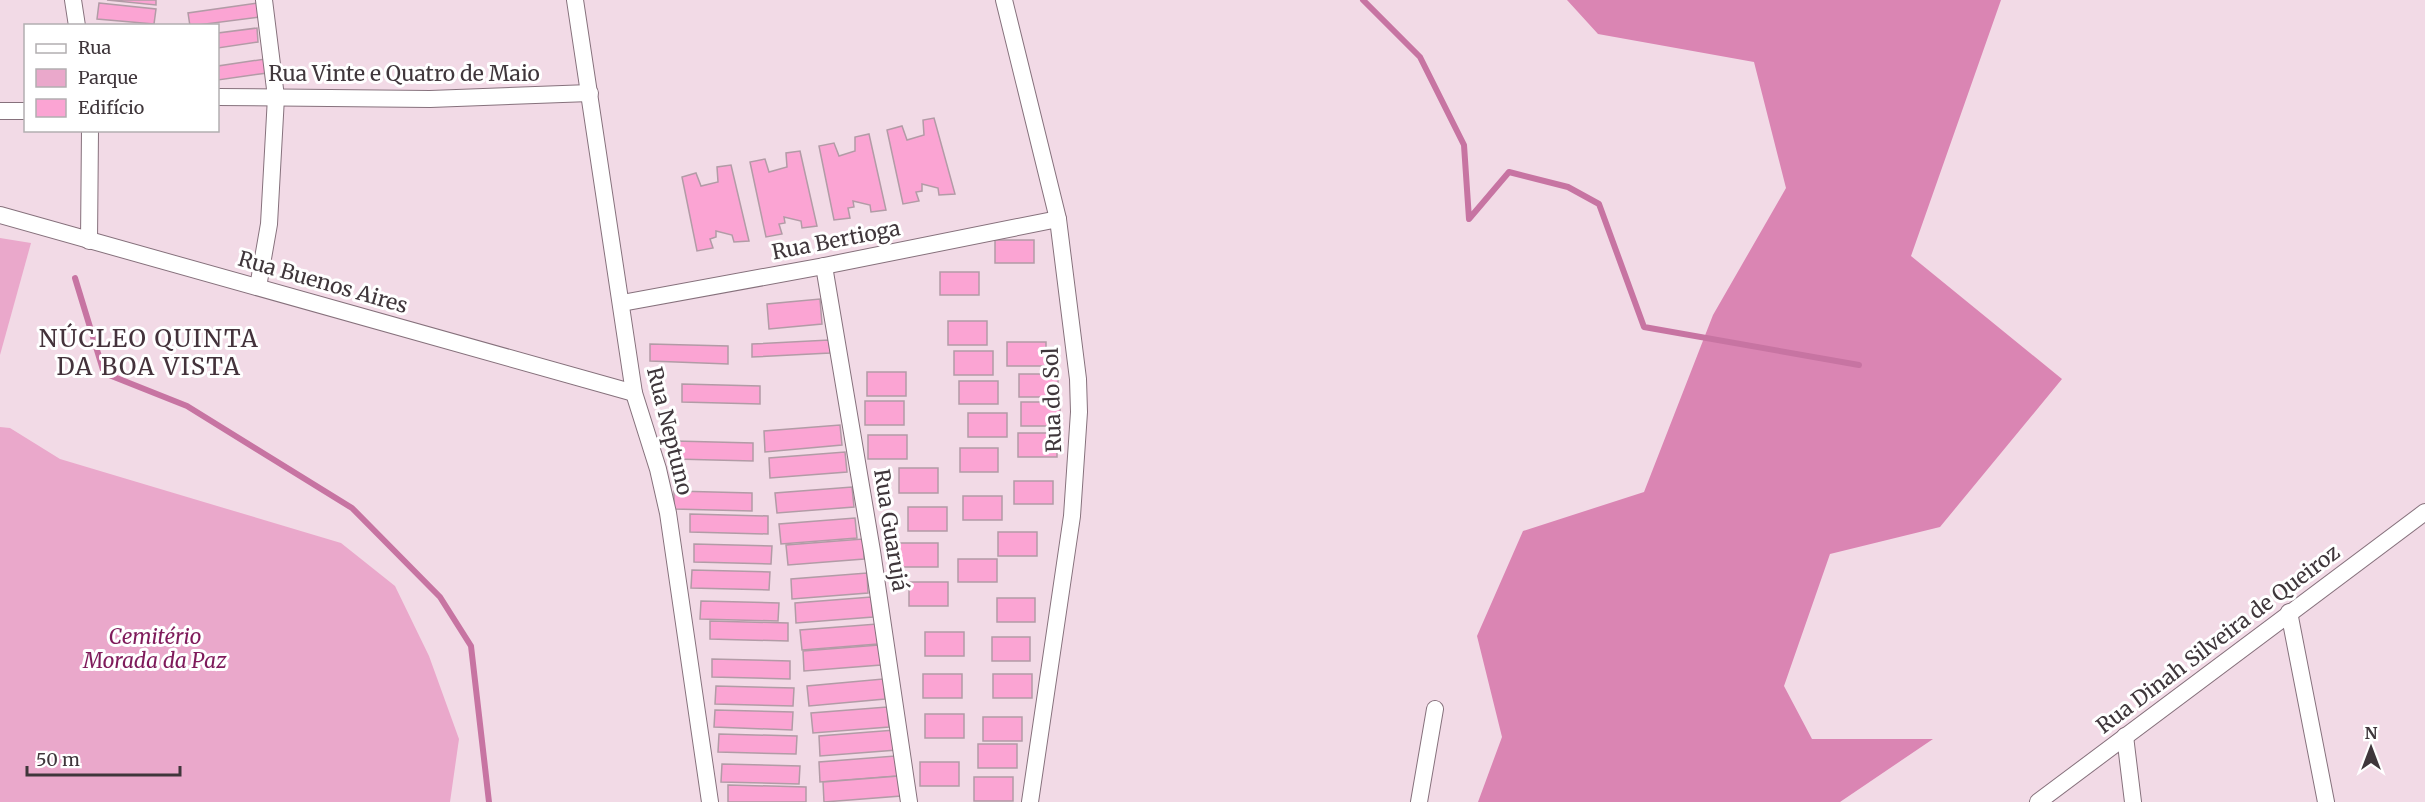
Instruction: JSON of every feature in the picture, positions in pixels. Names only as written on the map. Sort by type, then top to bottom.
[{"type":"street","points":[[73,0],[77,24]]},
{"type":"street","points":[[258,287],[269,224],[276,97],[264,0]]},
{"type":"street","name":"Rua Neptuno","points":[[575,0],[591,93],[634,393],[658,469],[668,513],[710,802]]},
{"type":"street","name":"Rua do Sol","points":[[1004,0],[1058,219],[1078,380],[1079,412],[1072,516],[1030,802]]},
{"type":"street","name":"Rua Vinte e Quatro de Maio","points":[[219,97],[430,99],[591,93]]},
{"type":"street","points":[[0,111],[24,111]]},
{"type":"street","points":[[88,241],[90,132]]},
{"type":"street","name":"Rua Buenos Aires","points":[[0,215],[634,393]]},
{"type":"street","name":"Rua Bertioga","points":[[622,303],[824,266],[1058,219]]},
{"type":"street","name":"Rua Guarujá","points":[[824,266],[872,551],[909,802]]},
{"type":"street","name":"Rua Dinah Silveira de Queiroz","points":[[2038,802],[2425,512]]},
{"type":"street","points":[[2289,612],[2326,802]]},
{"type":"street","points":[[1419,802],[1435,709]]},
{"type":"street","points":[[2125,736],[2133,802]]},
{"type":"green space","points":[[0,238],[31,243],[0,355]]},
{"type":"green space","name":"Cemitério Morada da Paz","points":[[0,427],[10,428],[60,459],[341,543],[395,586],[429,656],[459,739],[450,802],[0,802]]},
{"type":"shaded area","points":[[1567,0],[2001,0],[1911,256],[2062,379],[1940,527],[1830,554],[1784,686],[1812,739],[1933,739],[1840,802],[1478,802],[1502,737],[1477,636],[1523,531],[1644,492],[1713,315],[1786,188],[1754,62],[1598,34]]},
{"type":"building","points":[[107,0],[156,0],[156,5]]},
{"type":"building","points":[[99,3],[156,9],[154,24],[97,19]]},
{"type":"building","points":[[257,3],[259,17],[190,24],[188,13]]},
{"type":"building","points":[[257,28],[258,42],[219,48],[219,33]]},
{"type":"building","points":[[265,59],[267,73],[219,80],[219,66]]},
{"type":"building","points":[[934,118],[955,194],[939,195],[938,188],[922,184],[922,191],[916,192],[919,201],[903,204],[887,130],[902,126],[907,140],[924,135],[923,120]]},
{"type":"building","points":[[869,134],[886,210],[871,212],[870,205],[853,201],[854,207],[848,208],[850,218],[834,220],[819,146],[834,143],[839,156],[855,151],[855,137]]},
{"type":"building","points":[[800,151],[817,226],[802,228],[801,221],[784,217],[785,223],[779,224],[782,234],[766,237],[750,162],[765,159],[769,172],[787,167],[786,153]]},
{"type":"building","points":[[731,165],[749,241],[734,242],[732,235],[716,231],[716,237],[710,239],[713,248],[697,251],[682,177],[696,173],[701,186],[718,182],[717,167]]},
{"type":"building","points":[[995,240],[1034,240],[1034,263],[995,263]]},
{"type":"building","points":[[940,272],[979,272],[979,295],[940,295]]},
{"type":"building","points":[[820,299],[822,324],[769,329],[767,304]]},
{"type":"building","points":[[948,321],[987,321],[987,345],[948,345]]},
{"type":"building","points":[[829,340],[830,353],[752,357],[752,344]]},
{"type":"building","points":[[1007,342],[1046,342],[1046,366],[1007,366]]},
{"type":"building","points":[[650,344],[728,346],[728,364],[650,361]]},
{"type":"building","points":[[954,351],[993,351],[993,375],[954,375]]},
{"type":"building","points":[[867,372],[906,372],[906,396],[867,396]]},
{"type":"building","points":[[1019,374],[1058,374],[1058,397],[1019,397]]},
{"type":"building","points":[[959,381],[998,381],[998,404],[959,404]]},
{"type":"building","points":[[682,384],[760,386],[760,404],[682,402]]},
{"type":"building","points":[[865,401],[904,401],[904,425],[865,425]]},
{"type":"building","points":[[1021,402],[1060,402],[1060,426],[1021,426]]},
{"type":"building","points":[[968,413],[1007,413],[1007,437],[968,437]]},
{"type":"building","points":[[840,425],[842,445],[765,452],[764,431]]},
{"type":"building","points":[[1018,433],[1057,433],[1057,457],[1018,457]]},
{"type":"building","points":[[868,435],[907,435],[907,459],[868,459]]},
{"type":"building","points":[[675,441],[753,443],[753,461],[675,459]]},
{"type":"building","points":[[960,448],[998,448],[998,472],[960,472]]},
{"type":"building","points":[[845,452],[847,472],[770,478],[769,458]]},
{"type":"building","points":[[899,468],[938,468],[938,493],[899,493]]},
{"type":"building","points":[[1014,481],[1053,481],[1053,504],[1014,504]]},
{"type":"building","points":[[852,487],[854,507],[777,513],[775,493]]},
{"type":"building","points":[[674,491],[752,493],[752,511],[674,509]]},
{"type":"building","points":[[963,496],[1002,496],[1002,520],[963,520]]},
{"type":"building","points":[[908,507],[947,507],[947,531],[908,531]]},
{"type":"building","points":[[690,514],[768,516],[768,534],[690,532]]},
{"type":"building","points":[[855,518],[857,538],[781,544],[779,524]]},
{"type":"building","points":[[998,532],[1037,532],[1037,556],[998,556]]},
{"type":"building","points":[[863,539],[864,559],[788,565],[786,545]]},
{"type":"building","points":[[899,543],[938,543],[938,567],[899,567]]},
{"type":"building","points":[[694,544],[772,546],[771,564],[694,562]]},
{"type":"building","points":[[958,559],[997,559],[997,582],[958,582]]},
{"type":"building","points":[[692,570],[770,572],[769,590],[691,588]]},
{"type":"building","points":[[867,573],[868,593],[792,599],[791,579]]},
{"type":"building","points":[[909,582],[948,582],[948,606],[909,606]]},
{"type":"building","points":[[871,597],[873,617],[796,623],[795,603]]},
{"type":"building","points":[[997,598],[1035,598],[1035,622],[997,622]]},
{"type":"building","points":[[701,601],[779,603],[778,621],[700,619]]},
{"type":"building","points":[[710,621],[788,623],[788,641],[710,639]]},
{"type":"building","points":[[877,624],[878,644],[802,650],[800,630]]},
{"type":"building","points":[[925,632],[964,632],[964,656],[925,656]]},
{"type":"building","points":[[992,637],[1030,637],[1030,661],[992,661]]},
{"type":"building","points":[[879,645],[881,665],[804,671],[803,651]]},
{"type":"building","points":[[712,659],[790,661],[790,679],[712,677]]},
{"type":"building","points":[[923,674],[962,674],[962,698],[923,698]]},
{"type":"building","points":[[993,674],[1032,674],[1032,698],[993,698]]},
{"type":"building","points":[[883,679],[885,699],[809,706],[807,686]]},
{"type":"building","points":[[716,686],[794,688],[793,706],[715,704]]},
{"type":"building","points":[[887,707],[889,727],[813,733],[811,713]]},
{"type":"building","points":[[715,710],[793,712],[792,730],[714,727]]},
{"type":"building","points":[[925,714],[964,714],[964,738],[925,738]]},
{"type":"building","points":[[983,717],[1022,717],[1022,741],[983,741]]},
{"type":"building","points":[[895,730],[897,750],[820,756],[819,736]]},
{"type":"building","points":[[719,734],[797,736],[796,754],[718,752]]},
{"type":"building","points":[[978,744],[1017,744],[1017,768],[978,768]]},
{"type":"building","points":[[895,756],[897,776],[820,782],[819,762]]},
{"type":"building","points":[[920,762],[959,762],[959,786],[920,786]]},
{"type":"building","points":[[722,764],[800,766],[799,784],[721,782]]},
{"type":"building","points":[[899,776],[901,796],[824,802],[823,782]]},
{"type":"building","points":[[974,777],[1013,777],[1013,801],[974,801]]},
{"type":"building","points":[[728,785],[806,787],[806,802],[728,802]]},
{"type":"waterway","points":[[1363,0],[1420,57],[1464,145],[1469,219],[1509,172],[1568,187],[1599,204],[1644,327],[1859,365]]},
{"type":"waterway","points":[[75,278],[104,373],[187,406],[352,508],[440,597],[471,646],[489,802]]},
{"type":"district","name":"NÚCLEO QUINTA DA BOA VISTA","points":[[149,352]]}]
